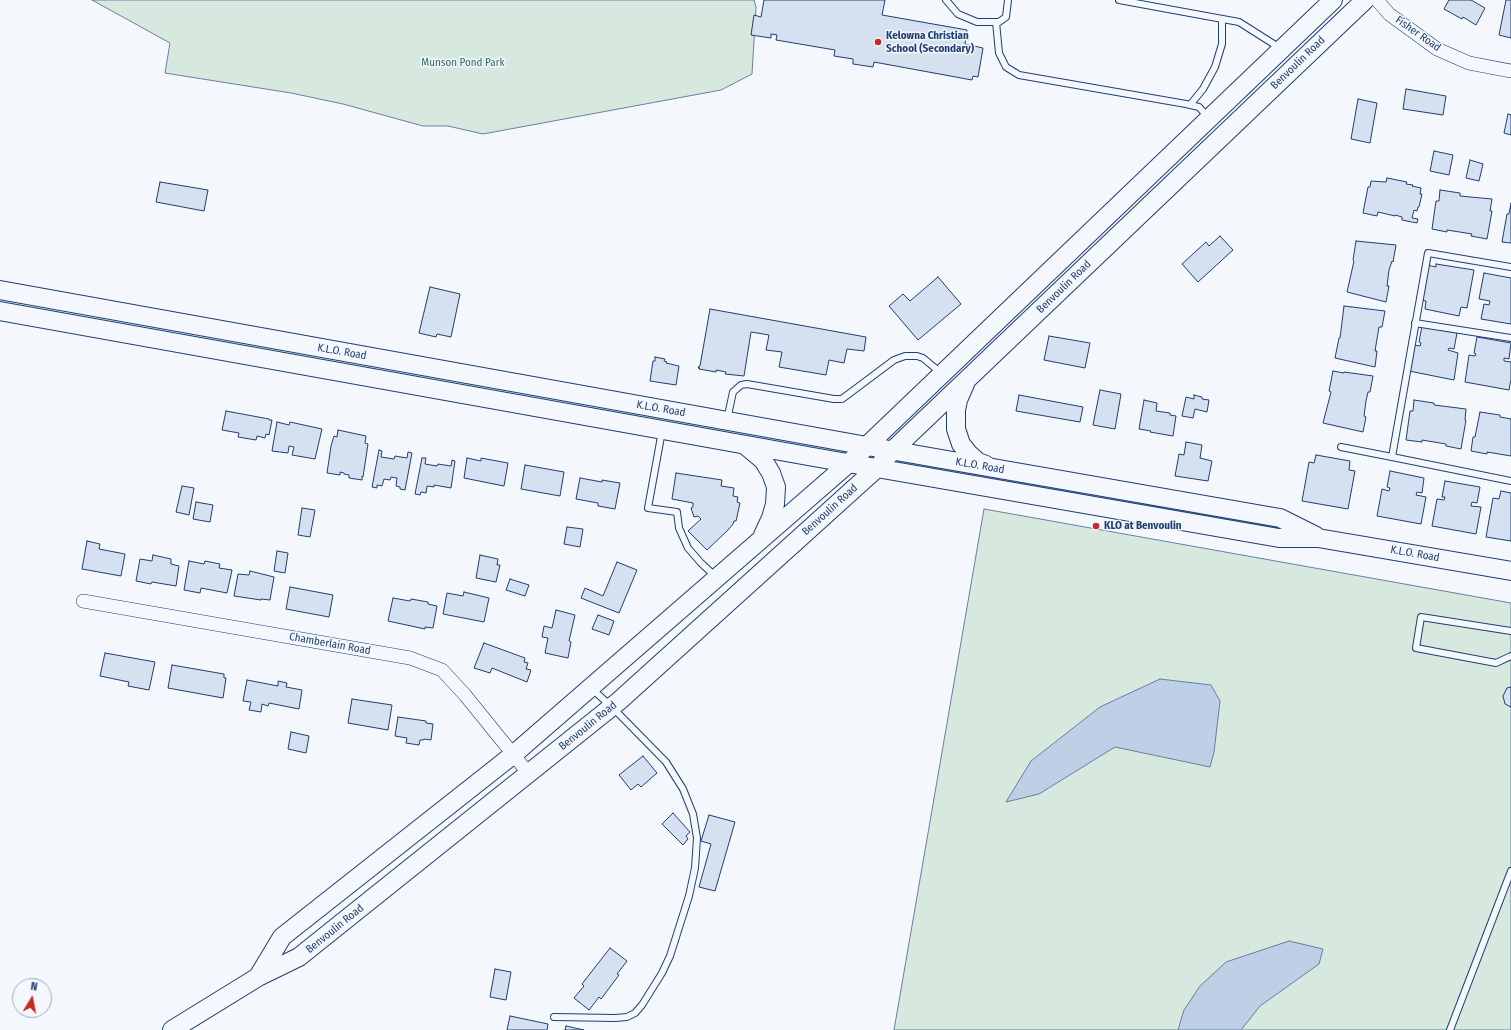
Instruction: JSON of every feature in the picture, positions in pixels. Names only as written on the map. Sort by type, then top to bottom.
[{"type":"main road","name":"Benvoulin Road","points":[[258,977],[282,937],[514,754],[849,463],[1333,0]]},
{"type":"main road","name":"Benvoulin Road","points":[[172,1030],[258,977],[299,957],[612,707],[877,468],[892,451],[1365,0]]},
{"type":"main road","name":"K.L.O. Road","points":[[0,290],[892,451],[1280,518],[1318,538]]},
{"type":"main road","name":"K.L.O. Road","points":[[0,311],[745,445],[1279,538],[1318,538],[1511,571]]},
{"type":"main road","points":[[968,379],[958,400],[956,410],[956,429],[961,444],[969,454],[978,462],[992,468]]},
{"type":"main road","points":[[745,445],[762,460],[771,473],[776,487],[775,504],[771,518],[760,541]]},
{"type":"street","name":"Fisher Road","points":[[1377,0],[1389,14],[1437,49],[1470,64],[1511,71]]},
{"type":"street","name":"Chamberlain Road","points":[[83,601],[410,658],[442,670],[465,695],[529,774]]},
{"type":"lane","points":[[946,0],[958,14],[977,22],[999,22],[1006,17],[1008,0]]},
{"type":"lane","points":[[1119,0],[1239,22],[1281,49]]},
{"type":"lane","points":[[1190,105],[1203,89],[1216,67],[1222,44],[1222,19]]},
{"type":"lane","points":[[996,22],[999,53],[1006,67],[1019,75],[1199,107],[1210,119]]},
{"type":"lane","points":[[1392,457],[1428,253],[1511,267]]},
{"type":"lane","points":[[1415,323],[1511,338]]},
{"type":"lane","points":[[726,421],[733,392],[741,385],[747,384],[834,399],[842,399],[894,360],[910,355],[917,356],[928,361],[942,374]]},
{"type":"lane","points":[[662,430],[648,508],[677,512],[679,528],[688,548],[717,578]]},
{"type":"lane","points":[[1341,447],[1511,481]]},
{"type":"lane","points":[[1511,631],[1421,617],[1416,648],[1496,663],[1511,656]]},
{"type":"lane","points":[[554,1017],[615,1018],[627,1017],[635,1013],[642,1005],[662,973],[670,956],[688,902],[695,868],[697,838],[693,814],[683,789],[666,762],[612,707],[591,688]]},
{"type":"lane","points":[[1450,1030],[1511,872]]},
{"type":"green space","name":"Munson Pond Park","points":[[92,0],[754,0],[756,7],[752,74],[721,90],[483,134],[448,126],[423,126],[343,104],[291,93],[165,73],[170,43]]},
{"type":"green space","points":[[984,509],[1511,603],[1511,1030],[894,1030]]},
{"type":"water","points":[[1160,679],[1211,685],[1220,701],[1214,752],[1210,767],[1115,747],[1039,794],[1006,802],[1031,761],[1100,707]]},
{"type":"water","points":[[1289,941],[1323,949],[1319,964],[1260,1006],[1241,1030],[1178,1030],[1184,1010],[1200,986],[1226,962]]},
{"type":"building","name":"Kelowna Christian School (Secondary)","points":[[764,0],[885,0],[882,15],[967,30],[965,44],[983,48],[978,77],[973,76],[972,80],[874,62],[873,67],[853,64],[853,59],[834,56],[835,50],[776,40],[777,35],[771,34],[771,38],[751,35],[754,15],[761,17]]},
{"type":"building","points":[[1449,0],[1471,0],[1485,8],[1476,25],[1463,17],[1462,19],[1444,9]]},
{"type":"building","points":[[1506,0],[1511,0],[1511,38],[1499,35]]},
{"type":"building","points":[[1406,89],[1446,96],[1443,115],[1403,109]]},
{"type":"building","points":[[1358,99],[1377,103],[1370,143],[1351,139]]},
{"type":"building","points":[[1508,114],[1511,115],[1511,135],[1504,133]]},
{"type":"building","points":[[1434,151],[1453,155],[1449,175],[1430,171]]},
{"type":"building","points":[[1470,160],[1483,164],[1479,181],[1466,178]]},
{"type":"building","points":[[1387,178],[1407,182],[1406,184],[1421,188],[1420,194],[1422,194],[1419,207],[1417,211],[1414,210],[1412,218],[1418,219],[1417,223],[1402,220],[1402,217],[1395,215],[1378,212],[1377,216],[1363,213],[1368,187],[1370,187],[1371,181],[1386,182]]},
{"type":"building","points":[[160,182],[208,190],[204,211],[156,202]]},
{"type":"building","points":[[1440,190],[1460,193],[1460,196],[1492,199],[1490,211],[1492,211],[1487,239],[1471,236],[1472,234],[1432,229],[1436,201],[1439,201]]},
{"type":"building","points":[[1511,203],[1511,243],[1502,242],[1507,214],[1509,214]]},
{"type":"building","points":[[1220,236],[1233,250],[1198,282],[1182,264],[1206,242],[1209,246]]},
{"type":"building","points":[[1356,241],[1396,245],[1393,262],[1392,261],[1389,270],[1387,286],[1389,286],[1386,302],[1347,292],[1354,261]]},
{"type":"building","points":[[1436,264],[1474,270],[1467,308],[1461,307],[1459,316],[1425,309],[1426,301],[1420,300],[1427,265],[1436,267]]},
{"type":"building","points":[[1484,273],[1511,278],[1511,324],[1481,319],[1484,304],[1489,305],[1490,301],[1479,299]]},
{"type":"building","points":[[938,277],[961,304],[918,340],[889,306],[903,294],[910,301]]},
{"type":"building","points":[[430,287],[460,294],[451,337],[437,334],[436,337],[419,333]]},
{"type":"building","points":[[1344,306],[1385,311],[1382,327],[1379,327],[1375,351],[1377,351],[1375,367],[1335,358],[1340,338]]},
{"type":"building","points":[[710,309],[866,337],[864,351],[847,349],[844,363],[829,360],[826,375],[779,367],[782,352],[766,350],[769,335],[751,332],[744,376],[725,374],[726,372],[716,370],[716,372],[699,369]]},
{"type":"building","points":[[1422,326],[1457,333],[1454,349],[1449,348],[1448,350],[1458,353],[1454,380],[1409,371],[1414,345],[1420,346],[1421,343],[1419,342]]},
{"type":"building","points":[[1049,336],[1090,343],[1085,368],[1044,360]]},
{"type":"building","points":[[1477,337],[1511,343],[1509,359],[1504,358],[1504,361],[1511,362],[1511,379],[1509,390],[1465,382],[1469,355],[1475,356],[1476,354],[1474,353]]},
{"type":"building","points":[[655,357],[665,359],[664,361],[667,362],[666,363],[679,366],[676,385],[650,381]]},
{"type":"building","points":[[1333,371],[1373,376],[1370,392],[1368,392],[1366,401],[1364,416],[1366,417],[1363,432],[1323,423],[1331,392],[1329,391]]},
{"type":"building","points":[[1100,390],[1121,394],[1115,429],[1093,425]]},
{"type":"building","points":[[1019,395],[1083,407],[1080,422],[1016,411]]},
{"type":"building","points":[[1194,395],[1202,397],[1202,399],[1209,400],[1207,412],[1195,409],[1193,418],[1182,416],[1186,397],[1194,399]]},
{"type":"building","points":[[1144,400],[1157,403],[1156,411],[1170,413],[1170,415],[1176,416],[1173,436],[1139,429]]},
{"type":"building","points":[[1414,400],[1434,403],[1434,405],[1466,409],[1466,420],[1461,449],[1446,446],[1446,444],[1422,440],[1422,442],[1406,440],[1410,411],[1413,411]]},
{"type":"building","points":[[226,411],[272,420],[269,435],[266,434],[265,438],[257,436],[256,440],[238,437],[239,433],[222,430]]},
{"type":"building","points":[[1480,412],[1500,415],[1500,417],[1511,419],[1511,456],[1471,451]]},
{"type":"building","points":[[277,422],[289,425],[290,422],[322,429],[315,459],[292,455],[294,447],[289,446],[288,453],[272,451]]},
{"type":"building","points":[[338,430],[366,436],[365,443],[368,444],[362,480],[349,478],[349,475],[340,472],[340,475],[327,473],[331,446],[334,436],[337,437]]},
{"type":"building","points":[[1186,442],[1202,445],[1200,458],[1212,461],[1208,481],[1175,476],[1179,454],[1184,455]]},
{"type":"building","points":[[379,450],[382,451],[381,457],[394,459],[395,456],[407,458],[408,452],[412,453],[405,490],[396,486],[397,478],[391,477],[390,480],[384,479],[382,486],[377,485],[377,488],[372,487]]},
{"type":"building","points":[[1316,455],[1350,461],[1349,470],[1355,471],[1348,509],[1302,501],[1309,462],[1314,463]]},
{"type":"building","points":[[422,458],[426,458],[425,464],[437,466],[438,464],[451,466],[452,460],[455,461],[451,488],[434,485],[434,487],[427,486],[426,493],[421,492],[420,495],[415,494]]},
{"type":"building","points":[[467,458],[481,461],[481,458],[508,463],[504,486],[464,478]]},
{"type":"building","points":[[525,465],[564,472],[560,496],[521,489]]},
{"type":"building","points":[[1390,471],[1424,478],[1422,493],[1417,492],[1416,495],[1426,497],[1421,524],[1377,516],[1382,489],[1389,491],[1390,488],[1387,487]]},
{"type":"building","points":[[676,473],[722,480],[721,486],[734,488],[733,496],[738,497],[737,502],[740,503],[736,521],[734,521],[728,530],[707,550],[688,531],[701,519],[698,516],[694,517],[691,508],[693,507],[693,503],[672,499]]},
{"type":"building","points":[[580,478],[602,482],[602,480],[620,483],[615,509],[598,506],[598,503],[576,499]]},
{"type":"building","points":[[1445,481],[1480,487],[1477,503],[1472,502],[1471,506],[1481,507],[1476,534],[1432,526],[1437,499],[1444,500],[1445,497],[1442,497]]},
{"type":"building","points":[[182,486],[194,488],[189,515],[176,512]]},
{"type":"building","points":[[1501,491],[1511,493],[1511,541],[1486,537],[1493,498],[1499,499]]},
{"type":"building","points":[[196,502],[213,505],[210,522],[193,519]]},
{"type":"building","points":[[302,508],[315,510],[310,537],[298,535]]},
{"type":"building","points":[[567,527],[583,529],[580,547],[564,544]]},
{"type":"building","points":[[87,541],[100,544],[99,549],[125,554],[121,576],[82,569]]},
{"type":"building","points":[[277,551],[288,553],[285,573],[274,571]]},
{"type":"building","points":[[153,555],[171,559],[171,564],[179,566],[176,586],[136,581],[140,559],[152,561]]},
{"type":"building","points":[[480,555],[498,559],[497,565],[500,565],[496,582],[476,578]]},
{"type":"building","points":[[189,561],[204,564],[205,561],[220,564],[219,568],[232,570],[227,593],[201,588],[200,593],[184,590]]},
{"type":"building","points":[[617,562],[637,570],[619,613],[581,598],[585,588],[603,596]]},
{"type":"building","points":[[250,571],[274,577],[270,600],[234,596],[238,574],[249,575]]},
{"type":"building","points":[[510,579],[529,585],[525,596],[506,590]]},
{"type":"building","points":[[290,587],[333,595],[329,617],[286,609]]},
{"type":"building","points":[[464,592],[489,598],[484,622],[443,614],[447,593],[463,596]]},
{"type":"building","points":[[393,598],[428,602],[428,604],[437,606],[433,628],[425,627],[425,629],[388,621]]},
{"type":"building","points":[[556,610],[575,615],[569,641],[571,642],[568,658],[545,653],[548,638],[542,637],[544,626],[552,628]]},
{"type":"building","points":[[598,615],[614,621],[609,635],[592,629]]},
{"type":"building","points":[[484,643],[525,658],[524,662],[528,663],[526,669],[531,670],[527,682],[492,668],[490,673],[474,668]]},
{"type":"building","points":[[105,653],[155,662],[149,690],[128,686],[129,682],[100,676]]},
{"type":"building","points":[[172,665],[224,674],[224,678],[226,678],[223,698],[168,688]]},
{"type":"building","points":[[247,680],[278,686],[278,681],[287,683],[286,687],[302,690],[299,709],[269,703],[268,706],[262,704],[261,712],[249,710],[251,702],[243,701]]},
{"type":"building","points":[[1511,687],[1511,707],[1505,704],[1503,696],[1507,688]]},
{"type":"building","points":[[352,699],[392,705],[388,730],[348,723]]},
{"type":"building","points":[[398,717],[426,721],[426,723],[433,724],[431,740],[420,740],[419,745],[406,743],[407,738],[395,736]]},
{"type":"building","points":[[291,732],[309,736],[306,753],[288,749]]},
{"type":"building","points":[[643,756],[657,773],[641,787],[638,784],[631,790],[619,775]]},
{"type":"building","points":[[673,813],[690,832],[686,836],[688,839],[683,845],[662,824]]},
{"type":"building","points":[[709,815],[735,822],[715,891],[699,887],[711,844],[701,841]]},
{"type":"building","points":[[610,948],[627,961],[617,974],[619,975],[601,999],[599,997],[589,1010],[574,998],[584,986],[582,984]]},
{"type":"building","points":[[495,969],[511,972],[506,1000],[490,997]]},
{"type":"building","points":[[510,1016],[548,1024],[547,1030],[507,1030]]},
{"type":"building","points":[[566,1026],[584,1030],[565,1030]]},
{"type":"place","name":"Kelowna Christian School (Secondary)","points":[[878,42]]},
{"type":"place","name":"KLO at Benvoulin","points":[[1096,526]]}]
